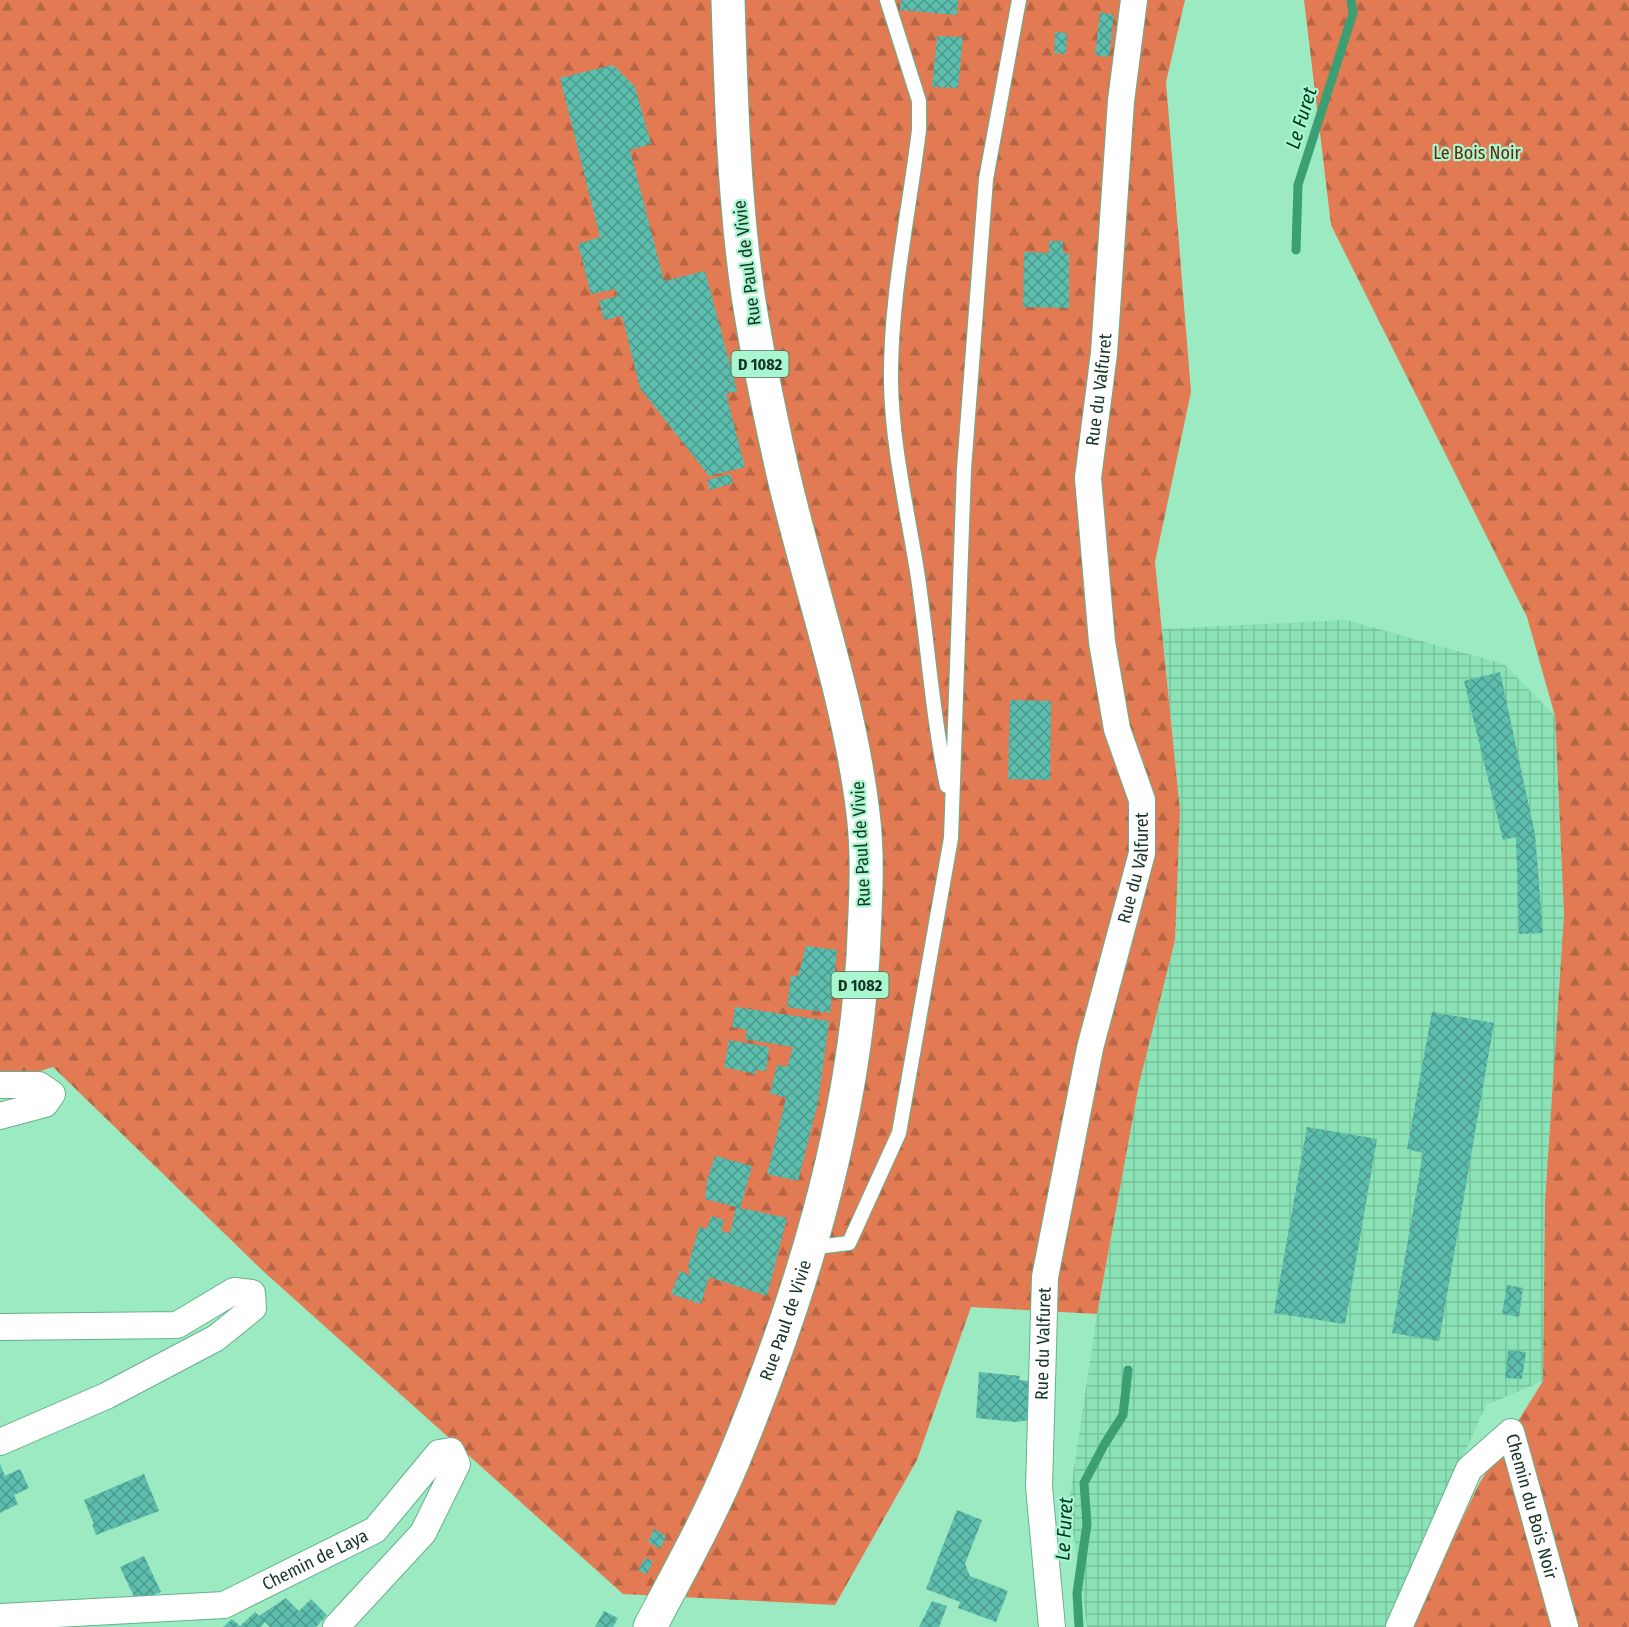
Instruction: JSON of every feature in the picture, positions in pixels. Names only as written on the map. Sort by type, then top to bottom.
[{"type":"main road","name":"Rue Paul de Vivie","points":[[650,1627],[732,1463],[787,1319],[828,1185],[841,1127],[855,1040],[867,890],[864,818],[857,770],[816,594],[783,473],[761,371],[748,291],[731,95],[728,0]]},
{"type":"street","name":"Rue du Valfuret","points":[[1052,1627],[1039,1487],[1045,1277],[1090,1048],[1142,853],[1142,800],[1117,729],[1102,642],[1088,478],[1104,353],[1121,100],[1134,0]]},
{"type":"street","points":[[0,1085],[39,1085],[52,1094],[45,1104],[0,1116]]},
{"type":"street","points":[[0,1327],[177,1325],[234,1291],[252,1293],[253,1308],[216,1338],[106,1396],[0,1442]]},
{"type":"street","name":"Chemin du Bois Noir","points":[[1399,1627],[1469,1469],[1511,1432],[1565,1627]]},
{"type":"street","name":"Chemin de Laya","points":[[0,1617],[224,1605],[375,1530],[439,1453],[451,1451],[457,1464],[423,1533],[336,1627]]},
{"type":"lane","points":[[887,0],[919,101],[919,130],[894,313],[891,383],[897,451],[917,573],[938,744],[952,806]]},
{"type":"lane","points":[[808,1248],[849,1243],[899,1133],[951,838],[964,469],[987,179],[1019,0]]},
{"type":"shaded area","points":[[1346,620],[1504,664],[1555,716],[1564,914],[1545,1202],[1543,1381],[1486,1405],[1386,1627],[1087,1627],[1069,1502],[1097,1314],[1139,1084],[1175,940],[1180,811],[1162,629]]},
{"type":"green space","points":[[0,0],[1185,0],[1166,82],[1191,392],[1155,562],[1180,811],[1175,940],[1139,1084],[1097,1314],[971,1307],[917,1460],[835,1605],[623,1594],[263,1271],[53,1067],[0,1084]]},
{"type":"green space","name":"Le Bois Noir","points":[[1304,0],[1629,0],[1629,1627],[1411,1627],[1479,1484],[1543,1381],[1545,1202],[1564,914],[1555,716],[1527,617],[1331,225]]},
{"type":"building","points":[[901,0],[958,0],[957,15],[900,10]]},
{"type":"building","points":[[1100,12],[1114,15],[1109,57],[1095,55]]},
{"type":"building","points":[[1055,32],[1067,33],[1066,54],[1054,53]]},
{"type":"building","points":[[937,36],[963,37],[958,88],[932,87]]},
{"type":"building","points":[[613,65],[635,87],[651,144],[630,150],[664,281],[705,271],[737,391],[726,394],[745,467],[709,476],[640,388],[622,316],[604,320],[599,301],[617,296],[616,289],[591,294],[578,244],[600,237],[560,78]]},
{"type":"building","points":[[1049,241],[1063,241],[1063,253],[1069,253],[1069,308],[1023,307],[1024,252],[1049,253]]},
{"type":"building","points":[[730,474],[733,483],[710,490],[707,480]]},
{"type":"building","points":[[1500,672],[1535,834],[1543,933],[1519,934],[1516,837],[1503,840],[1464,681]]},
{"type":"building","points":[[1010,700],[1051,701],[1050,780],[1008,779]]},
{"type":"building","points":[[806,946],[837,950],[830,1013],[787,1007],[791,976],[798,976]]},
{"type":"building","points":[[735,1007],[829,1021],[818,1102],[798,1181],[767,1174],[786,1098],[770,1093],[777,1065],[787,1067],[793,1047],[745,1039],[747,1030],[732,1027]]},
{"type":"building","points":[[1432,1012],[1494,1023],[1439,1341],[1392,1333],[1423,1153],[1407,1149]]},
{"type":"building","points":[[729,1040],[769,1047],[766,1071],[756,1070],[755,1074],[724,1067]]},
{"type":"building","points":[[1307,1127],[1377,1139],[1345,1324],[1274,1313]]},
{"type":"building","points":[[715,1156],[752,1166],[740,1208],[787,1218],[767,1296],[709,1277],[701,1304],[671,1294],[680,1271],[690,1275],[688,1266],[699,1227],[707,1229],[711,1216],[724,1220],[721,1231],[730,1233],[736,1207],[705,1199],[707,1181]]},
{"type":"building","points":[[1507,1285],[1523,1288],[1519,1317],[1502,1314]]},
{"type":"building","points":[[1508,1350],[1526,1352],[1522,1379],[1505,1378]]},
{"type":"building","points":[[979,1372],[1020,1376],[1019,1380],[1029,1381],[1028,1385],[1032,1385],[1029,1420],[1016,1422],[976,1418]]},
{"type":"building","points":[[0,1464],[5,1476],[20,1469],[29,1488],[14,1495],[18,1504],[0,1513]]},
{"type":"building","points":[[144,1474],[159,1511],[96,1535],[84,1500]]},
{"type":"building","points":[[957,1510],[982,1520],[965,1564],[970,1576],[1008,1591],[996,1622],[958,1608],[960,1602],[926,1589]]},
{"type":"building","points":[[654,1529],[666,1536],[660,1549],[648,1542]]},
{"type":"building","points":[[144,1556],[161,1592],[136,1601],[120,1567]]},
{"type":"building","points":[[645,1558],[653,1561],[647,1574],[638,1570]]},
{"type":"building","points":[[286,1598],[299,1611],[311,1599],[327,1615],[316,1627],[270,1627],[265,1622],[261,1627],[223,1627],[232,1619],[240,1626],[255,1612],[259,1616]]},
{"type":"building","points":[[932,1601],[947,1606],[939,1627],[919,1627]]},
{"type":"building","points":[[604,1611],[618,1618],[613,1627],[595,1627]]},
{"type":"waterway","name":"Le Furet","points":[[1296,250],[1298,185],[1353,13],[1351,0]]},
{"type":"waterway","name":"Le Furet","points":[[1079,1627],[1077,1593],[1087,1524],[1084,1483],[1123,1415],[1128,1370]]}]
